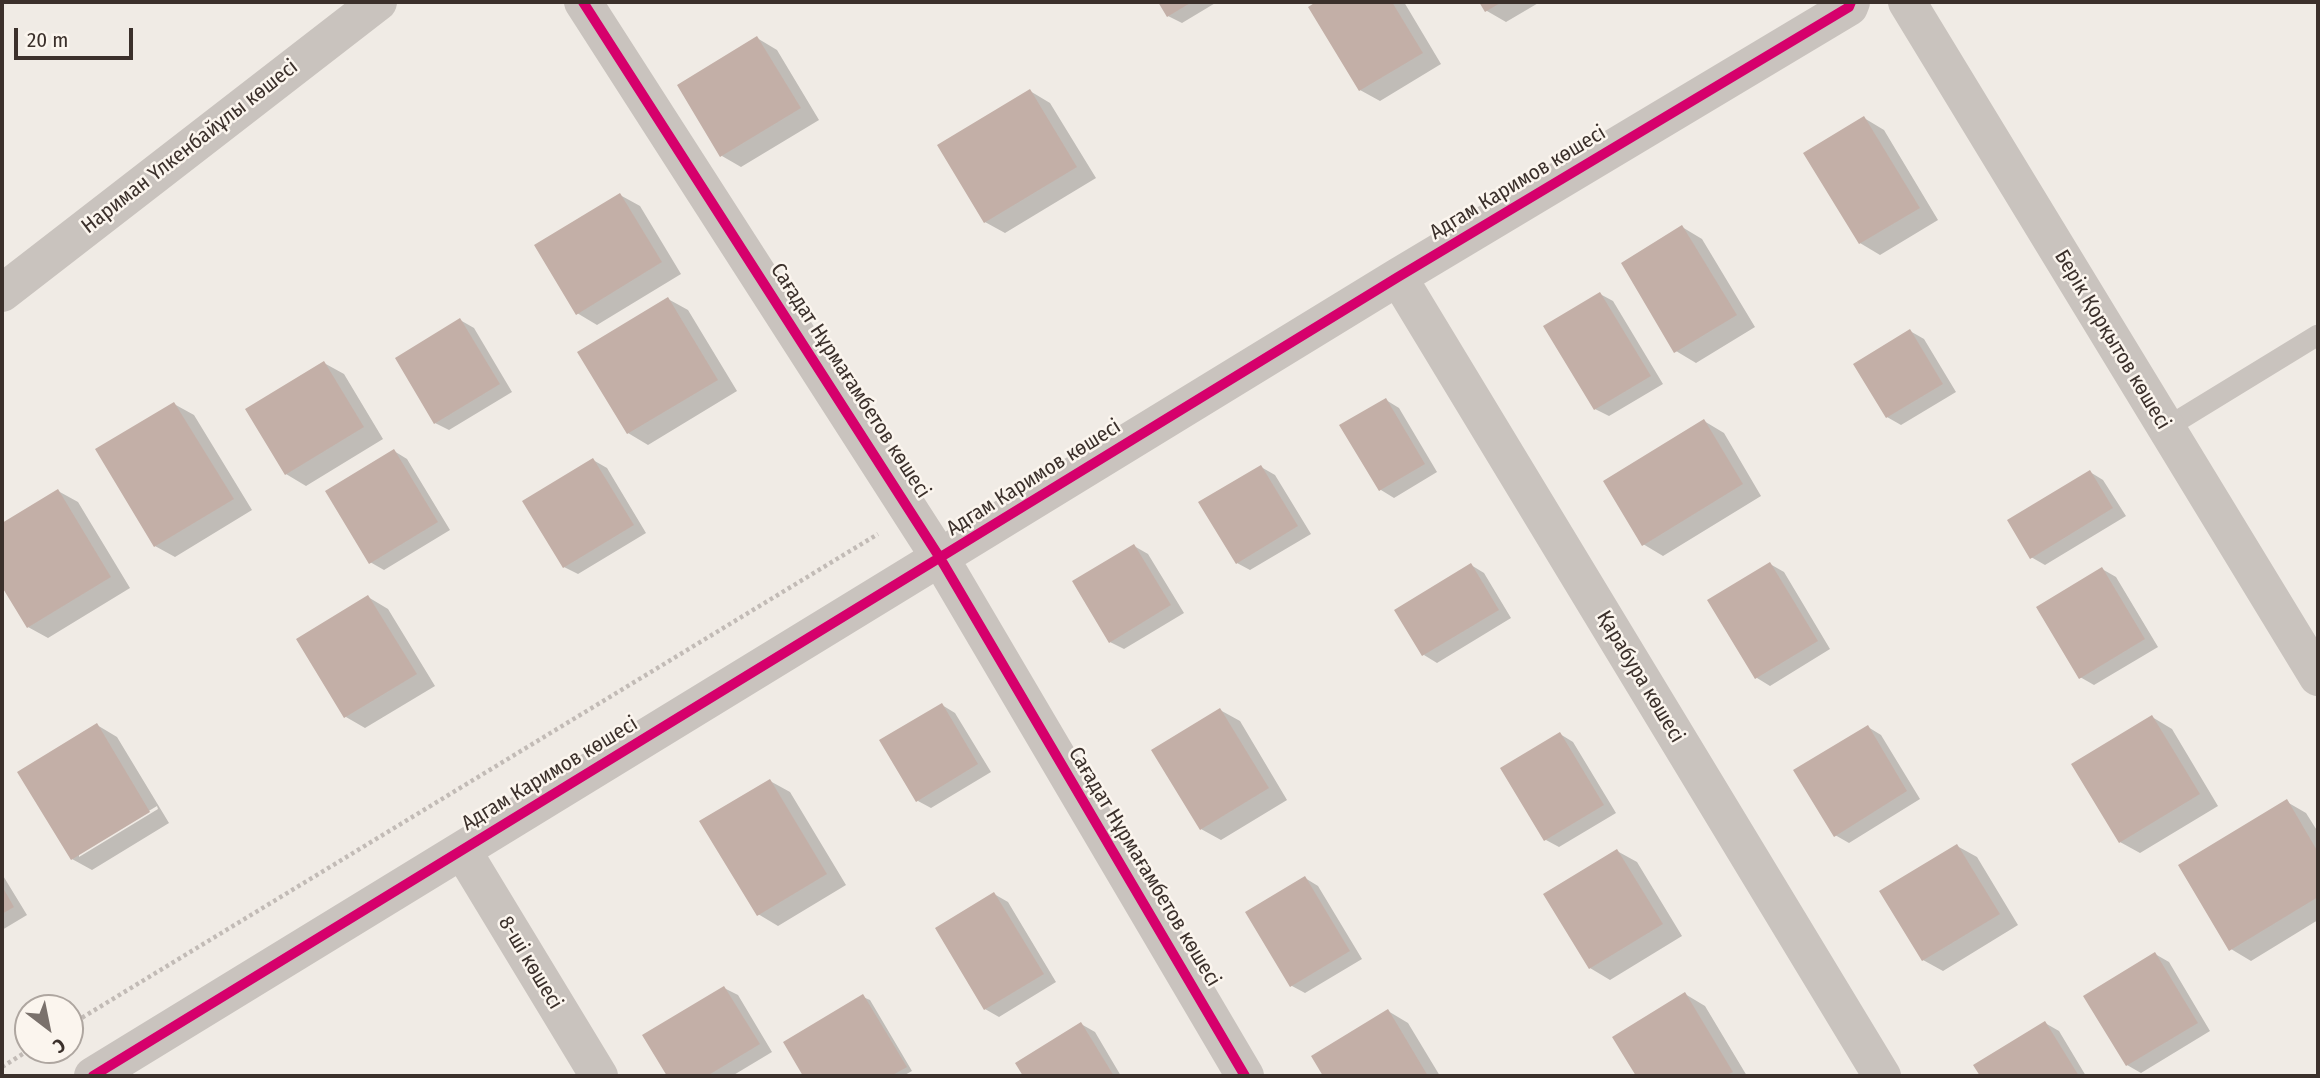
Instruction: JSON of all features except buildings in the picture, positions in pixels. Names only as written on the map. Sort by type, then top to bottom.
[{"type":"street","name":"Сағадат Нұрмағамбетов көшесі","points":[[583,2],[940,558],[1245,1076]]},
{"type":"street","name":"Адгам Каримов көшесі","points":[[93,1076],[1398,277],[1849,7],[1851,2]]},
{"type":"street","name":"Берік Қорқытов көшесі","points":[[1907,2],[2318,677]]},
{"type":"street","name":"Нариман Үлкенбайұлы көшесі","points":[[2,293],[369,4]]},
{"type":"street","name":"Қарабура көшесі","points":[[1398,277],[1882,1076]]},
{"type":"street","name":"8-шi көшесi","points":[[462,850],[598,1076]]},
{"type":"lane","points":[[2166,429],[2318,335]]},
{"type":"path","points":[[84,1016],[911,514]]},
{"type":"cycle path","points":[[583,2],[940,558],[1245,1076]]},
{"type":"cycle path","points":[[93,1076],[1398,277],[1849,7],[1851,2]]}]
